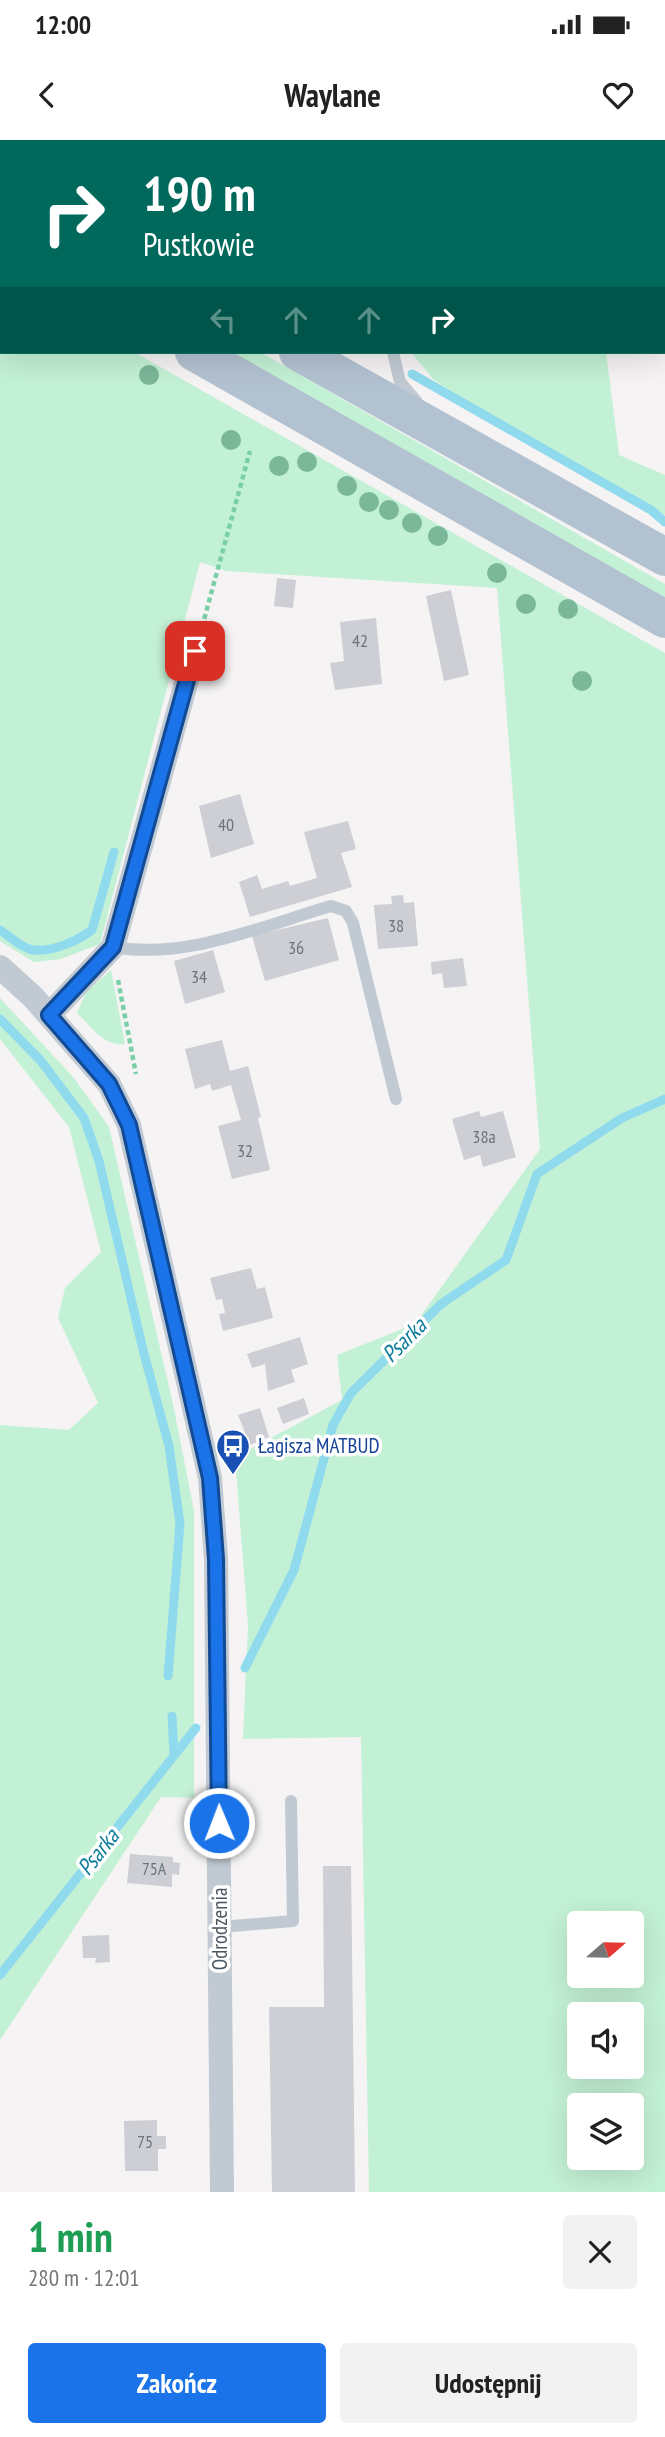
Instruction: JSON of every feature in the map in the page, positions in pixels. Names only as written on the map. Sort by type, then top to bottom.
[{"type":"main road","points":[[198,354],[665,620]]},
{"type":"main road","points":[[302,354],[665,557]]},
{"type":"street","points":[[49,1015],[113,947],[195,651]]},
{"type":"street","name":"Odrodzenia","points":[[0,967],[49,1015],[109,1084],[129,1125],[210,1478],[216,1559],[222,2192]]},
{"type":"lane","points":[[393,354],[400,382],[447,436]]},
{"type":"lane","points":[[113,947],[157,951],[212,940],[331,906],[346,911],[353,923],[396,1099]]},
{"type":"lane","points":[[220,1927],[293,1922],[291,1801]]},
{"type":"path","points":[[195,651],[250,451]]},
{"type":"green space","points":[[0,354],[138,354],[665,653],[665,2192],[369,2192],[361,1737],[243,1739],[248,1625],[235,1457],[342,1400],[337,1355],[415,1324],[540,1149],[497,588],[226,571],[200,562],[100,944],[61,959],[34,962],[0,941]]},
{"type":"green space","points":[[231,354],[263,354],[665,584],[665,601]]},
{"type":"green space","points":[[413,354],[606,354],[619,455],[665,475],[665,515],[463,400],[433,379]]},
{"type":"green space","points":[[111,970],[125,1044],[104,1039],[77,1013],[86,992]]},
{"type":"green space","points":[[0,998],[74,1078],[109,1127],[173,1404],[194,1511],[194,1798],[161,1797],[0,2040],[0,1425],[69,1430],[98,1403],[58,1318],[65,1288],[101,1252],[69,1127],[0,1039]]},
{"type":"building","points":[[277,578],[296,580],[293,608],[274,606]]},
{"type":"building","points":[[451,590],[469,675],[444,681],[426,596]]},
{"type":"building","points":[[376,618],[382,684],[335,690],[330,663],[344,661],[340,622]]},
{"type":"building","points":[[240,794],[254,844],[211,858],[199,806]]},
{"type":"building","points":[[348,821],[356,849],[341,853],[352,887],[250,917],[239,882],[257,875],[262,889],[288,881],[290,886],[317,878],[304,832]]},
{"type":"building","points":[[403,895],[404,903],[414,902],[418,946],[378,949],[374,905],[392,904],[391,896]]},
{"type":"building","points":[[328,918],[339,960],[265,981],[252,936]]},
{"type":"building","points":[[213,950],[225,992],[185,1004],[174,961]]},
{"type":"building","points":[[463,958],[467,986],[444,988],[442,973],[432,975],[431,962]]},
{"type":"building","points":[[222,1040],[230,1071],[248,1066],[261,1117],[258,1118],[270,1170],[232,1179],[218,1126],[241,1120],[231,1085],[212,1091],[210,1084],[195,1089],[185,1049]]},
{"type":"building","points":[[479,1111],[481,1117],[503,1111],[516,1157],[483,1167],[480,1155],[464,1160],[452,1119]]},
{"type":"building","points":[[251,1268],[257,1289],[265,1287],[273,1318],[223,1331],[219,1314],[225,1313],[222,1299],[216,1300],[210,1278]]},
{"type":"building","points":[[300,1337],[308,1364],[291,1370],[295,1382],[268,1391],[265,1364],[252,1368],[247,1354]]},
{"type":"building","points":[[304,1398],[309,1414],[283,1424],[277,1408]]},
{"type":"building","points":[[260,1408],[269,1437],[250,1445],[238,1415]]},
{"type":"building","points":[[130,1854],[173,1857],[173,1862],[180,1863],[179,1875],[172,1874],[172,1887],[127,1883]]},
{"type":"building","points":[[323,1866],[351,1866],[355,2192],[272,2192],[269,2007],[324,2007]]},
{"type":"building","points":[[109,1935],[110,1962],[95,1963],[96,1958],[83,1958],[82,1936]]},
{"type":"building","points":[[157,2120],[157,2136],[166,2136],[166,2149],[158,2149],[158,2171],[125,2171],[124,2121]]},
{"type":"waterway","points":[[412,374],[651,510],[665,522]]},
{"type":"waterway","points":[[0,930],[16,942],[34,950],[64,945],[92,930],[114,852]]},
{"type":"waterway","points":[[0,1019],[41,1061],[84,1118],[99,1161],[143,1350],[169,1446],[180,1524],[168,1676]]},
{"type":"waterway","name":"Psarka","points":[[245,1668],[294,1570],[333,1425],[351,1393],[441,1304],[506,1260],[537,1174],[622,1118],[665,1099]]},
{"type":"waterway","points":[[172,1716],[174,1755]]},
{"type":"waterway","name":"Psarka","points":[[0,1975],[196,1728]]},
{"type":"place","name":"Łagisza MATBUD","points":[[233,1476]]},
{"type":"route","points":[[195,651],[113,947],[49,1015],[109,1084],[129,1125],[199,1424],[210,1478],[216,1559],[219,1823]]}]
